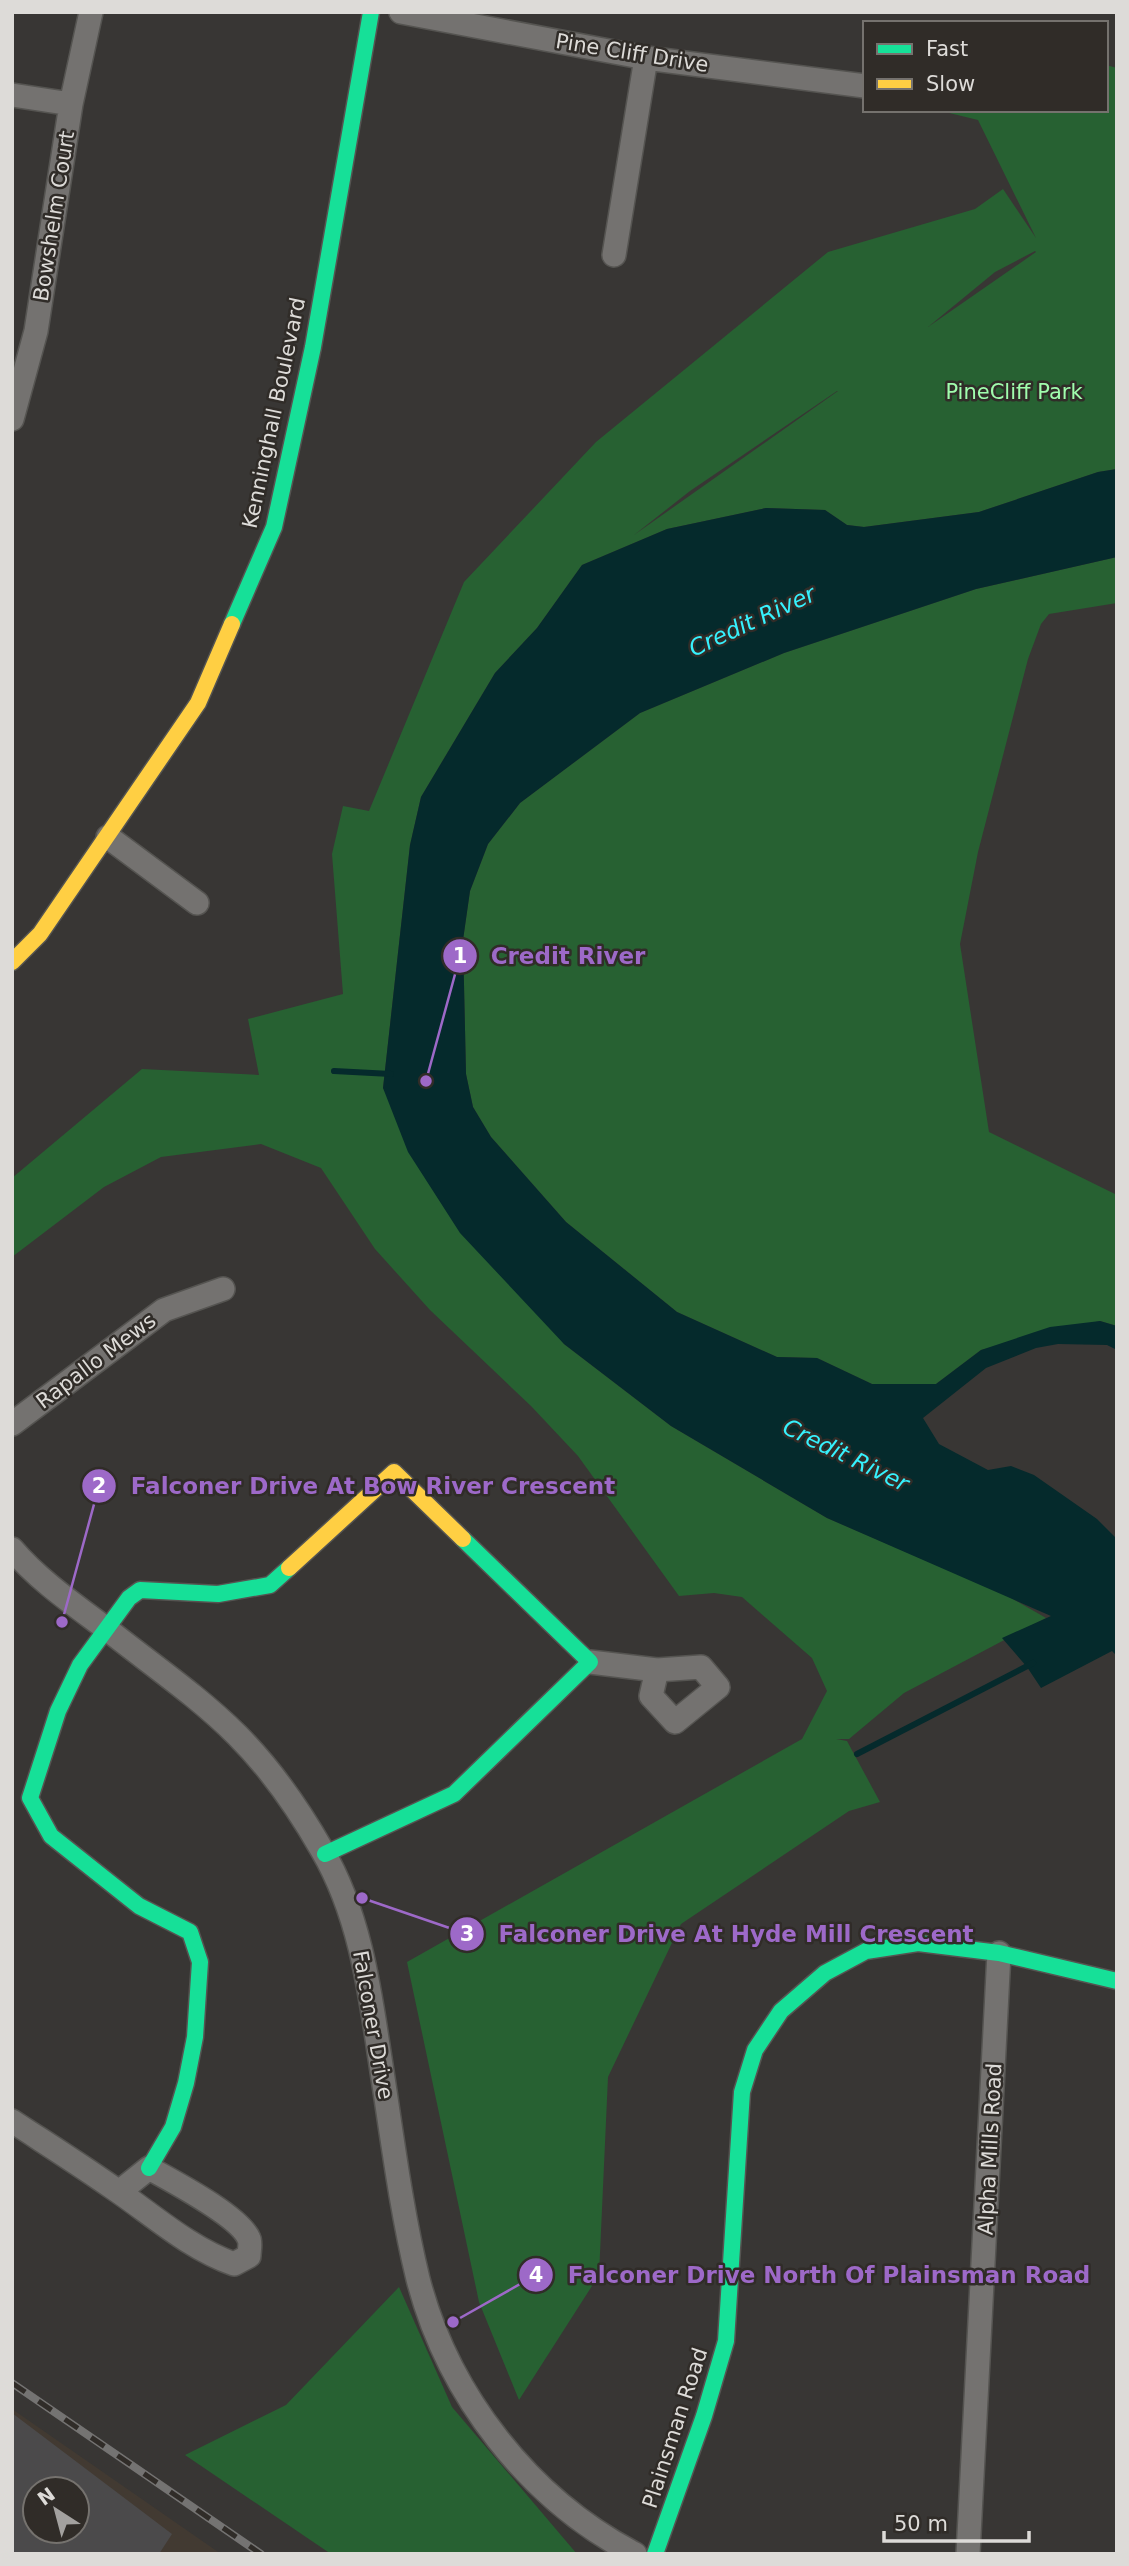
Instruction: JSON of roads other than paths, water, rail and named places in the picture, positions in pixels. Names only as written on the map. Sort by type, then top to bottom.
[{"type":"street","name":"Bowshelm Court","points":[[12,419],[36,331],[71,104],[91,12]]},
{"type":"street","name":"Kenninghall Boulevard","points":[[12,962],[40,934],[198,703],[274,527],[313,348],[372,12]]},
{"type":"street","name":"Pine Cliff Drive","points":[[401,12],[646,58],[863,86]]},
{"type":"street","points":[[614,255],[646,58]]},
{"type":"street","points":[[12,95],[71,104]]},
{"type":"street","points":[[108,837],[197,903]]},
{"type":"street","name":"Rapallo Mews","points":[[12,1424],[163,1310],[223,1289]]},
{"type":"street","points":[[119,2192],[149,2168],[173,2127],[186,2083],[195,2037],[200,1962],[190,1932],[139,1906],[51,1836],[30,1798],[58,1711],[80,1665],[129,1598],[140,1590],[218,1594],[270,1585],[394,1472],[590,1662],[657,1670]]},
{"type":"street","name":"Falconer Drive","points":[[12,1549],[46,1582],[197,1699],[237,1735],[291,1799],[325,1854],[357,1934],[368,1980],[406,2222],[419,2281],[436,2332],[463,2388],[494,2435],[522,2468],[553,2499],[605,2538],[635,2554]]},
{"type":"street","points":[[325,1854],[454,1794],[590,1662]]},
{"type":"street","name":"Plainsman Road","points":[[655,2554],[704,2416],[726,2341],[742,2092],[755,2050],[781,2011],[825,1973],[866,1951],[918,1943],[999,1953],[1117,1981]]},
{"type":"street","name":"Alpha Mills Road","points":[[968,2554],[999,1953]]},
{"type":"street","points":[[12,2121],[119,2192],[167,2228],[216,2258],[234,2264],[249,2256],[250,2240],[241,2227],[212,2205],[149,2168]]},
{"type":"water","name":"Credit River","points":[[1117,469],[1117,557],[976,589],[784,653],[640,713],[520,803],[488,844],[470,891],[463,940],[466,1074],[473,1107],[491,1137],[566,1222],[677,1312],[777,1357],[817,1358],[872,1384],[936,1384],[981,1350],[1050,1327],[1100,1321],[1117,1326],[1117,1350],[1107,1345],[1058,1344],[1036,1348],[986,1368],[923,1418],[939,1444],[988,1470],[1011,1466],[1034,1475],[1097,1519],[1117,1539],[1117,1656],[1112,1651],[1041,1688],[1002,1638],[1051,1616],[827,1518],[671,1426],[564,1344],[460,1233],[408,1152],[383,1088],[410,845],[421,797],[495,673],[537,628],[582,565],[667,529],[766,508],[825,510],[847,525],[864,527],[979,512],[1098,472]]},
{"type":"waterway","points":[[334,1071],[391,1074]]},
{"type":"waterway","points":[[857,1754],[1033,1663]]},
{"type":"railway","points":[[12,2383],[261,2554]]},
{"type":"place","name":"Credit River","points":[[426,1081]]},
{"type":"place","name":"Falconer Drive At Bow River Crescent","points":[[62,1622]]},
{"type":"place","name":"Falconer Drive At Hyde Mill Crescent","points":[[362,1898]]},
{"type":"place","name":"Falconer Drive North Of Plainsman Road","points":[[453,2322]]},
{"type":"park label","name":"PineCliff Park","points":[[1014,392]]}]
